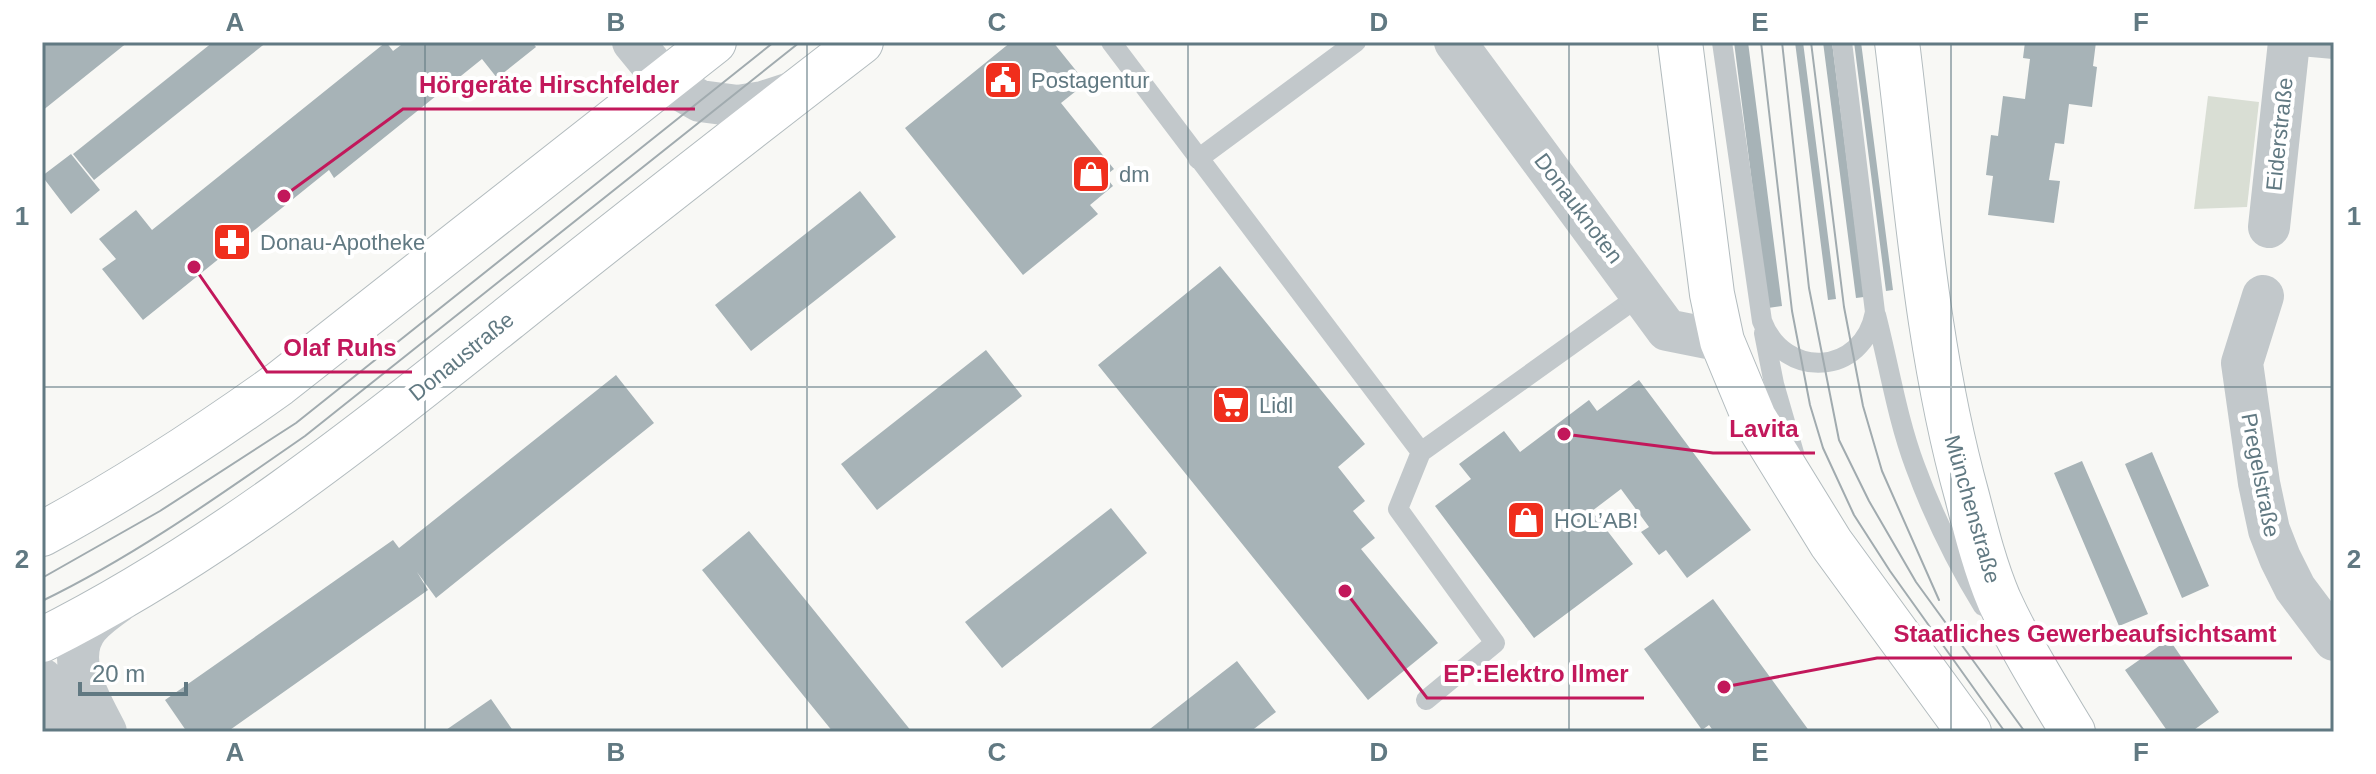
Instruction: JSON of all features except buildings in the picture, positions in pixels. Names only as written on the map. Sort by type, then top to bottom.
[{"type":"main road","points":[[49,533],[182,452],[279,384],[714,42]]},
{"type":"main road","name":"Donaustraße","points":[[42,640],[129,594],[236,526],[321,464],[407,400],[861,42]]},
{"type":"main road","name":"Münchenstraße","points":[[1897,42],[1923,269],[1953,446],[1998,598],[2070,732]]},
{"type":"main road","points":[[1695,45],[1712,294],[1722,341],[1754,418],[1831,543],[1969,732]]},
{"type":"street","points":[[633,42],[665,81],[700,101],[721,106],[763,102],[798,91]]},
{"type":"street","name":"Donauknoten","points":[[1455,42],[1667,330],[1722,341]]},
{"type":"street","name":"Eiderstraße","points":[[2269,227],[2289,43]]},
{"type":"street","name":"Pregelstraße","points":[[2263,296],[2242,363],[2259,483],[2269,530],[2280,558],[2295,588],[2334,640]]},
{"type":"street","points":[[106,732],[84,687],[78,666],[81,644],[86,629],[129,594]]},
{"type":"street","points":[[42,679],[70,732]]},
{"type":"lane","points":[[1111,42],[1421,452]]},
{"type":"lane","points":[[1198,159],[1356,42]]},
{"type":"lane","points":[[1842,42],[1875,312],[1914,463],[1963,574],[2070,732]]},
{"type":"lane","points":[[2289,43],[2334,49]]},
{"type":"lane","points":[[1695,45],[1787,434],[1831,543]]},
{"type":"lane","points":[[1426,700],[1495,643],[1398,509],[1421,452],[1633,281]]},
{"type":"lane","points":[[1762,321],[1768,337],[1788,356],[1823,361],[1852,354],[1862,345],[1869,335],[1875,312]]},
{"type":"shaded area","points":[[2208,96],[2259,102],[2247,207],[2194,209]]},
{"type":"tram line","points":[[42,578],[160,511],[296,423],[774,42]]},
{"type":"tram line","points":[[42,601],[144,545],[305,436],[800,42]]},
{"type":"tram line","points":[[1761,42],[1792,311],[1810,405],[1823,448],[1854,515],[1890,571],[2005,732]]},
{"type":"tram line","points":[[1782,42],[1809,288],[1839,440],[1869,501],[1916,582],[2025,732]]},
{"type":"tram line","points":[[1811,42],[1844,307],[1863,406],[1882,471],[1939,600]]},
{"type":"place","name":"Postagentur","points":[[1003,80]]},
{"type":"place","name":"dm","points":[[1091,174]]},
{"type":"place","name":"Hörgeräte Hirschfelder","points":[[284,196]]},
{"type":"place","name":"Donau-Apotheke","points":[[232,242]]},
{"type":"place","name":"Olaf Ruhs","points":[[194,267]]},
{"type":"place","name":"Lidl","points":[[1231,405]]},
{"type":"place","name":"Lavita","points":[[1564,434]]},
{"type":"place","name":"HOL’AB!","points":[[1526,520]]},
{"type":"place","name":"EP:Elektro Ilmer","points":[[1345,591]]},
{"type":"place","name":"Staatliches Gewerbeaufsichtsamt","points":[[1724,687]]}]
